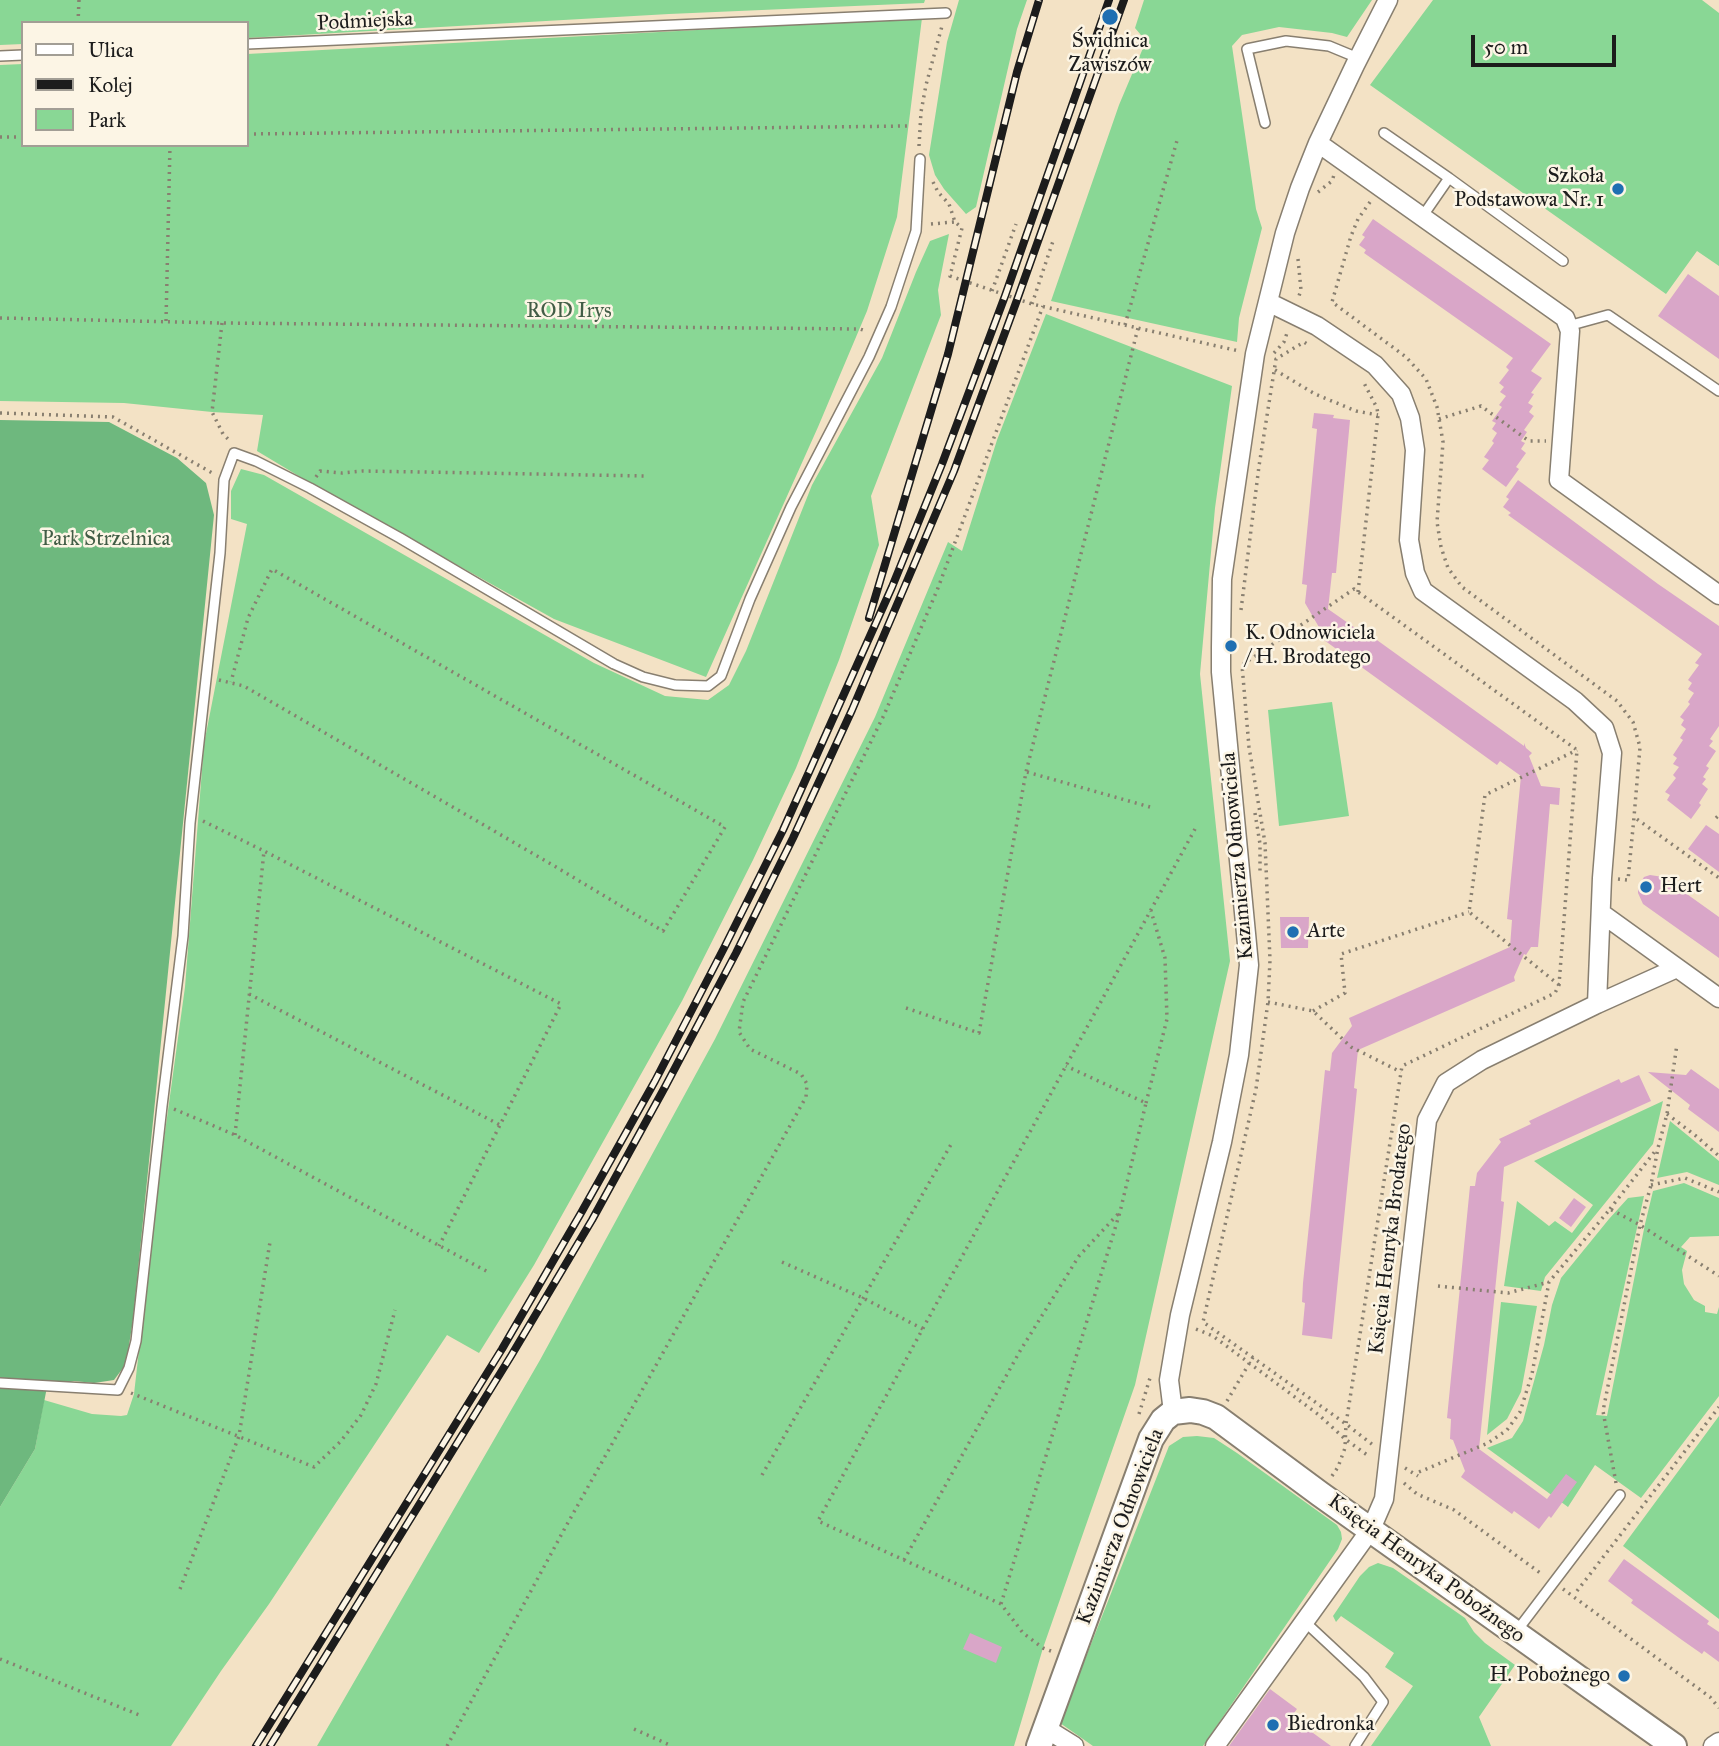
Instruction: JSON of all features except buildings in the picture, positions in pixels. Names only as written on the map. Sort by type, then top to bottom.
[{"type":"street","name":"Kazimierza Odnowiciela","points":[[1042,1737],[1151,1439],[1163,1420],[1173,1412],[1169,1380],[1180,1315],[1222,1142],[1238,1055],[1249,965],[1221,671],[1222,579],[1268,302],[1285,233],[1318,143],[1388,0]]},
{"type":"street","points":[[1318,143],[1565,318],[1570,331],[1559,480],[1719,595]]},
{"type":"street","points":[[1268,302],[1317,327],[1375,365],[1401,394],[1410,418],[1415,450],[1409,540],[1415,573],[1423,591],[1575,701],[1604,728],[1612,753],[1602,878],[1597,1004]]},
{"type":"street","points":[[1601,913],[1719,998]]},
{"type":"street","name":"Księcia Henryka Brodatego","points":[[1215,1746],[1371,1529],[1384,1499],[1427,1119],[1447,1083],[1482,1060],[1677,968]]},
{"type":"street","name":"Księcia Henryka Pobożnego","points":[[1173,1412],[1191,1410],[1216,1418],[1674,1746]]},
{"type":"street","points":[[1042,1737],[1074,1746]]},
{"type":"street","points":[[1713,1746],[1719,1742]]},
{"type":"lane","name":"Podmiejska","points":[[248,44],[946,13]]},
{"type":"lane","points":[[1265,123],[1247,49],[1286,41],[1329,46],[1358,58]]},
{"type":"lane","points":[[0,55],[21,55]]},
{"type":"lane","points":[[1384,134],[1563,261]]},
{"type":"lane","points":[[0,1383],[118,1390],[129,1367],[136,1340],[183,936],[191,815],[220,553],[224,480],[234,453],[310,488],[614,664],[643,677],[675,685],[708,686],[721,676],[750,599],[791,507],[869,356],[891,307],[916,231],[920,159]]},
{"type":"lane","points":[[1422,217],[1448,177]]},
{"type":"lane","points":[[1568,326],[1608,315],[1719,391]]},
{"type":"lane","points":[[1515,1633],[1620,1495]]},
{"type":"lane","points":[[1305,1622],[1364,1677],[1383,1702],[1355,1746]]},
{"type":"path","points":[[78,21],[79,0]]},
{"type":"path","points":[[946,13],[926,85],[918,142],[920,159],[949,204],[955,222],[962,228],[950,276],[1032,304],[1234,350],[1261,352],[1284,342],[1301,290],[1297,250]]},
{"type":"path","points":[[248,134],[908,126]]},
{"type":"path","points":[[1125,325],[1178,136]]},
{"type":"path","points":[[0,137],[21,137]]},
{"type":"path","points":[[166,321],[170,147]]},
{"type":"path","points":[[1316,194],[1332,181],[1341,159]]},
{"type":"path","points":[[1376,194],[1358,219],[1351,236],[1332,302],[1406,357],[1426,379],[1437,407],[1443,442],[1437,522],[1448,568],[1462,587],[1618,701],[1633,722],[1640,747],[1628,880],[1602,878]]},
{"type":"path","points":[[916,231],[931,223],[955,222]]},
{"type":"path","points":[[992,290],[1016,224]]},
{"type":"path","points":[[1032,304],[1054,238]]},
{"type":"path","points":[[447,1746],[585,1492],[806,1097],[807,1084],[801,1074],[750,1049],[739,1032],[743,1002],[884,715],[938,588],[1043,306]]},
{"type":"path","points":[[0,318],[860,330],[878,334]]},
{"type":"path","points":[[222,323],[212,412],[223,434],[233,444],[234,453]]},
{"type":"path","points":[[906,1008],[978,1033],[1026,772],[1138,328]]},
{"type":"path","points":[[1236,598],[1239,611],[1276,359],[1304,342],[1310,346]]},
{"type":"path","points":[[1261,352],[1269,369]]},
{"type":"path","points":[[1275,370],[1315,394],[1356,411],[1378,415]]},
{"type":"path","points":[[1357,592],[1378,415],[1363,380]]},
{"type":"path","points":[[1439,419],[1481,405],[1529,441],[1556,441]]},
{"type":"path","points":[[0,413],[113,417],[224,480]]},
{"type":"path","points":[[310,488],[320,471],[647,476]]},
{"type":"path","points":[[208,674],[218,679],[244,686],[663,931],[724,827],[272,569],[248,618],[231,682]]},
{"type":"path","points":[[1577,750],[1354,589],[1241,665],[1249,747],[1265,843],[1270,960],[1268,1002],[1256,1089],[1203,1322],[1346,1424],[1417,1494],[1454,1510],[1710,1697],[1719,1708]]},
{"type":"path","points":[[1242,736],[1259,844],[1261,883]]},
{"type":"path","points":[[1469,912],[1485,795],[1577,750]]},
{"type":"path","points":[[1320,1494],[1338,1467],[1345,1448],[1346,1424],[1402,1066],[1555,993],[1559,985],[1577,750]]},
{"type":"path","points":[[1026,772],[1150,807]]},
{"type":"path","points":[[191,815],[561,1004],[439,1246]]},
{"type":"path","points":[[1634,817],[1719,878]]},
{"type":"path","points":[[1056,1653],[1042,1648],[1023,1633],[1001,1604],[817,1521],[1195,829]]},
{"type":"path","points":[[235,1135],[264,852]]},
{"type":"path","points":[[1001,1604],[1120,1212],[1167,1019],[1165,958],[1151,910]]},
{"type":"path","points":[[1469,912],[1559,985]]},
{"type":"path","points":[[1313,1011],[1345,993],[1341,954],[1469,912]]},
{"type":"path","points":[[249,994],[500,1125]]},
{"type":"path","points":[[1268,1002],[1313,1011],[1352,1047],[1401,1072]]},
{"type":"path","points":[[1255,1053],[1260,1015]]},
{"type":"path","points":[[1620,1495],[1603,1411],[1640,1225],[1667,1114],[1677,1044]]},
{"type":"path","points":[[1066,1066],[1146,1103]]},
{"type":"path","points":[[162,1106],[235,1135],[488,1272]]},
{"type":"path","points":[[1226,1193],[1244,1114]]},
{"type":"path","points":[[1667,1114],[1719,1156]]},
{"type":"path","points":[[762,1475],[953,1141]]},
{"type":"path","points":[[1196,1319],[1194,1329],[1213,1336],[1320,1415],[1345,1439],[1388,1464],[1418,1474],[1488,1443],[1507,1430],[1520,1412],[1532,1374],[1549,1282],[1658,1148]]},
{"type":"path","points":[[1651,1185],[1685,1178],[1719,1192]]},
{"type":"path","points":[[1610,1209],[1719,1276]]},
{"type":"path","points":[[904,1560],[1020,1352],[1079,1256],[1120,1212]]},
{"type":"path","points":[[180,1589],[239,1436],[270,1242]]},
{"type":"path","points":[[782,1262],[863,1298],[923,1329]]},
{"type":"path","points":[[1438,1286],[1508,1293],[1549,1282]]},
{"type":"path","points":[[118,1390],[134,1394],[314,1467],[341,1441],[361,1415],[376,1384],[395,1310]]},
{"type":"path","points":[[1216,1418],[1252,1357]]},
{"type":"path","points":[[1136,1426],[1151,1374]]},
{"type":"path","points":[[1577,1591],[1719,1407]]},
{"type":"path","points":[[0,1659],[142,1716]]},
{"type":"path","points":[[634,1729],[672,1746]]},
{"type":"green space","points":[[0,0],[925,0],[924,3],[669,14],[248,38],[248,21],[21,21],[21,44],[0,45]]},
{"type":"green space","points":[[959,0],[1027,0],[1017,29],[976,207],[966,214],[935,175],[929,155],[947,42]]},
{"type":"green space","points":[[1144,0],[1372,0],[1347,37],[1279,27],[1242,35],[1232,46],[1256,209],[1262,228],[1239,318],[1237,342],[1051,301],[1119,105],[1146,41],[1135,28]]},
{"type":"green space","name":"Szkoła Podstawowa Nr. 1","points":[[1433,0],[1702,0],[1719,13],[1719,266],[1697,251],[1666,294],[1370,85]]},
{"type":"green space","name":"ROD Irys","points":[[922,18],[897,217],[867,311],[706,677],[554,619],[312,484],[257,451],[263,415],[124,403],[0,401],[0,65],[21,64],[21,147],[248,147],[248,54]]},
{"type":"green space","points":[[949,234],[938,290],[941,315],[871,496],[879,545],[839,660],[796,768],[682,1001],[534,1265],[479,1353],[447,1335],[269,1604],[171,1746],[0,1746],[0,1507],[35,1449],[44,1400],[92,1414],[121,1416],[127,1415],[134,1394],[158,1183],[185,987],[204,744],[247,524],[231,519],[231,491],[241,469],[264,475],[594,663],[665,696],[708,700],[729,685],[746,651],[812,485],[882,358],[930,241]]},
{"type":"green space","points":[[1046,314],[1232,386],[1215,508],[1200,674],[1230,961],[1135,1385],[1043,1648],[1014,1746],[317,1746],[540,1360],[715,1039],[875,717],[948,542],[962,551],[997,440]]},
{"type":"green space","name":"Park Strzelnica","points":[[0,420],[109,422],[177,458],[206,483],[214,515],[133,1320],[126,1364],[114,1380],[94,1383],[74,1381],[47,1387],[35,1449],[0,1507]]},
{"type":"green space","points":[[1332,702],[1349,816],[1279,826],[1268,710]]},
{"type":"green space","points":[[1663,1101],[1653,1144],[1545,1277],[1541,1291],[1504,1286],[1517,1201],[1549,1226],[1555,1221],[1572,1233],[1593,1205],[1534,1161]]},
{"type":"green space","points":[[1670,1121],[1719,1161],[1719,1185],[1687,1172],[1657,1178]]},
{"type":"green space","points":[[1684,1183],[1719,1198],[1719,1236],[1690,1237],[1681,1247],[1687,1251],[1682,1270],[1684,1284],[1694,1300],[1705,1306],[1705,1312],[1717,1314],[1719,1307],[1719,1396],[1641,1498],[1595,1465],[1568,1507],[1487,1448],[1512,1438],[1523,1421],[1561,1278],[1628,1198],[1644,1196],[1596,1415],[1607,1416],[1653,1191]]},
{"type":"green space","points":[[1501,1302],[1537,1306],[1521,1392],[1507,1419],[1487,1435]]},
{"type":"green space","points":[[1719,1416],[1719,1619],[1623,1546]]},
{"type":"green space","points":[[1183,1437],[1214,1438],[1237,1453],[1337,1525],[1342,1539],[1338,1549],[1203,1746],[1093,1746],[1060,1723],[1169,1446]]},
{"type":"green space","points":[[1378,1563],[1393,1568],[1465,1618],[1485,1643],[1515,1665],[1479,1717],[1491,1746],[1371,1746],[1413,1686],[1385,1667],[1394,1653],[1341,1616],[1336,1622],[1333,1616],[1360,1576]]},
{"type":"railway","points":[[869,618],[948,354],[1017,72],[1039,0]]},
{"type":"railway","points":[[256,1746],[502,1349],[581,1213],[655,1081],[783,830],[892,587],[942,464],[1005,296],[1109,0]]},
{"type":"railway","points":[[270,1746],[592,1220],[736,953],[793,838],[852,710],[954,471],[1124,0]]},
{"type":"place","name":"Świdnica Zawiszów","points":[[1110,17]]},
{"type":"place","name":"Szkoła Podstawowa Nr. 1","points":[[1618,189]]},
{"type":"place","name":"K. Odnowiciela / H. Brodatego","points":[[1231,646]]},
{"type":"place","name":"Hert","points":[[1646,887]]},
{"type":"place","name":"Arte","points":[[1293,932]]},
{"type":"place","name":"H. Pobożnego","points":[[1624,1676]]},
{"type":"place","name":"Biedronka","points":[[1273,1725]]}]
